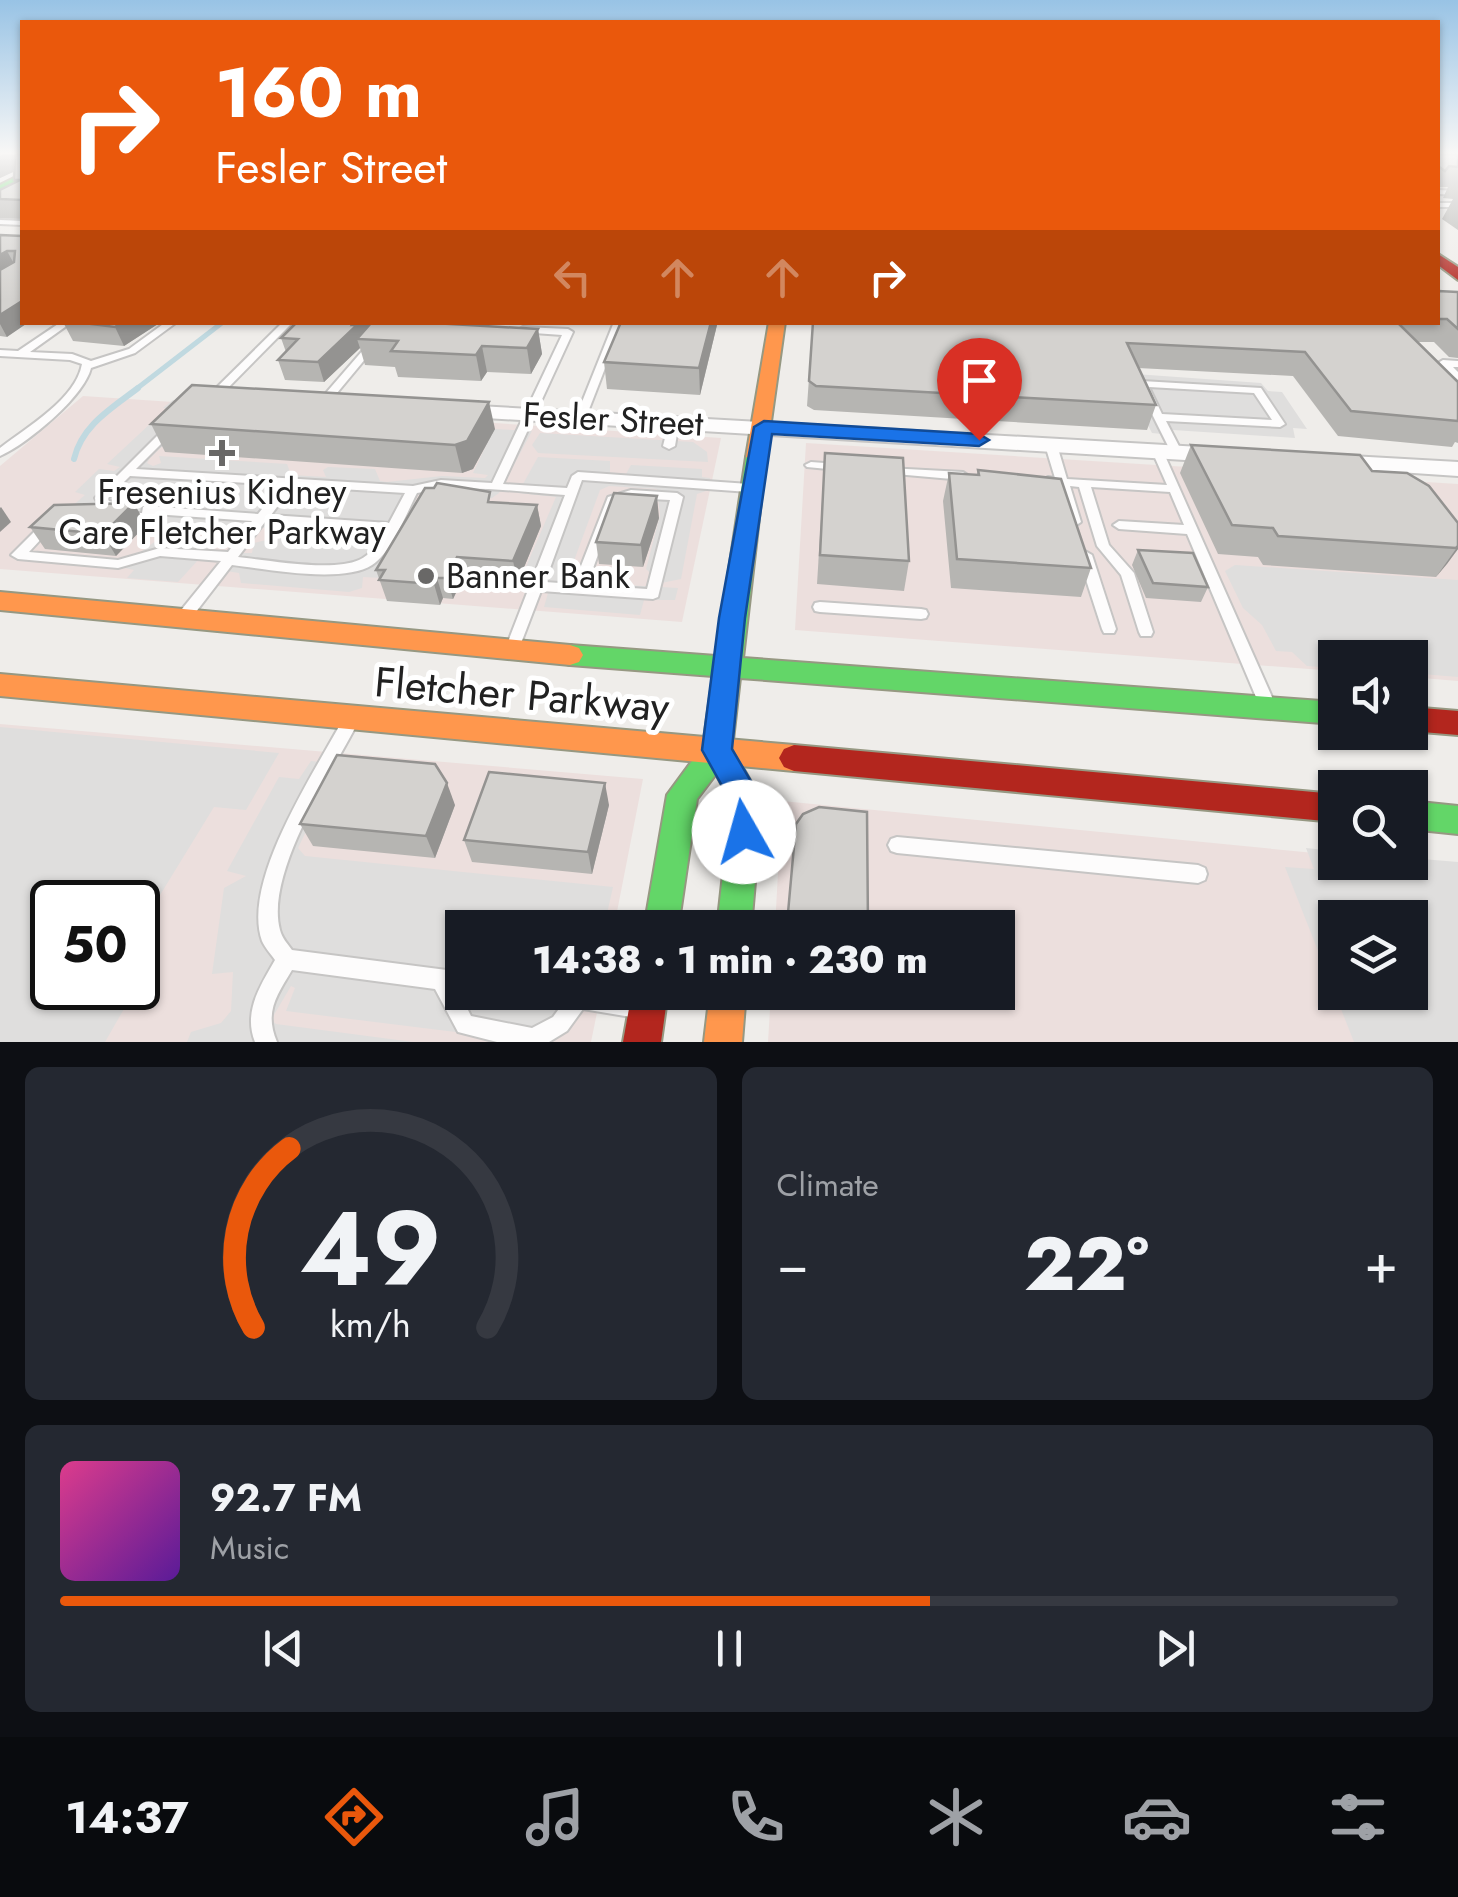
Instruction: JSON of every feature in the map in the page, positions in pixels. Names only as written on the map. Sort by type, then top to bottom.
[{"type":"main road","points":[[663,910],[682,795],[717,750],[777,325]]},
{"type":"main road","name":"Fletcher Parkway","points":[[0,601],[512,650],[1318,712]]},
{"type":"main road","name":"Fletcher Parkway","points":[[0,685],[1318,806]]},
{"type":"main road","points":[[1428,720],[1458,723]]},
{"type":"main road","points":[[717,750],[746,800],[736,910]]},
{"type":"main road","points":[[1428,817],[1458,820]]},
{"type":"main road","points":[[642,1042],[647,1010]]},
{"type":"main road","points":[[723,1042],[726,1010]]},
{"type":"street","points":[[187,396],[250,399]]},
{"type":"street","points":[[314,402],[361,405]]},
{"type":"street","name":"Fesler Street","points":[[438,409],[1249,456]]},
{"type":"street","points":[[1304,460],[1458,469]]},
{"type":"lane","points":[[20,354],[64,325]]},
{"type":"lane","points":[[0,453],[73,394],[88,366],[132,350],[169,325]]},
{"type":"lane","points":[[213,397],[286,325]]},
{"type":"lane","points":[[581,417],[618,325]]},
{"type":"lane","points":[[496,486],[533,414],[568,332],[509,329]]},
{"type":"lane","points":[[314,402],[380,336]]},
{"type":"lane","points":[[0,353],[72,356],[88,366]]},
{"type":"lane","points":[[1458,364],[1443,363],[1458,378]]},
{"type":"lane","points":[[1158,417],[1280,424],[1257,390],[1142,384],[1158,417],[1175,490],[1268,708]]},
{"type":"lane","points":[[178,422],[101,502],[151,510],[391,527]]},
{"type":"lane","points":[[668,446],[674,422]]},
{"type":"lane","points":[[1052,445],[1109,629]]},
{"type":"lane","points":[[811,466],[851,468]]},
{"type":"lane","points":[[870,469],[986,477]]},
{"type":"lane","points":[[127,472],[413,490],[441,484],[572,492]]},
{"type":"lane","points":[[512,650],[578,476],[754,489]]},
{"type":"lane","points":[[1025,480],[1175,490]]},
{"type":"lane","points":[[182,619],[290,482]]},
{"type":"lane","points":[[1084,484],[1103,546],[1127,573],[1146,632]]},
{"type":"lane","points":[[68,515],[52,522],[18,555],[118,564],[160,552],[355,568],[376,553],[413,490]]},
{"type":"lane","points":[[537,586],[579,589],[653,594],[677,497],[631,494],[612,500],[579,589]]},
{"type":"lane","points":[[91,515],[144,517],[151,510]]},
{"type":"lane","points":[[1119,525],[1192,530]]},
{"type":"lane","points":[[820,606],[921,614]]},
{"type":"lane","points":[[354,715],[270,883],[266,936],[273,950],[286,959],[445,979]]},
{"type":"lane","points":[[897,845],[1198,874]]},
{"type":"lane","points":[[266,1042],[258,1024],[260,1011],[286,959]]},
{"type":"lane","points":[[461,1010],[465,1025],[534,1039],[560,1024],[570,1010]]},
{"type":"shaded area","points":[[1121,373],[1261,383],[1268,391],[1282,392],[1307,429],[1293,428],[1295,438],[1173,430],[1166,421],[1172,435],[1152,433]]},
{"type":"shaded area","points":[[83,396],[721,438],[682,622],[0,569],[0,466]]},
{"type":"shaded area","points":[[173,400],[207,403],[150,458],[147,463],[153,466],[161,463],[159,456],[287,464],[291,475],[326,477],[323,470],[328,467],[375,469],[380,481],[387,482],[442,476],[485,478],[488,475],[473,473],[494,429],[532,431],[499,493],[492,498],[473,502],[421,491],[412,502],[427,504],[383,578],[363,577],[362,588],[349,592],[241,583],[239,573],[226,571],[240,553],[252,553],[254,543],[266,540],[265,528],[236,524],[223,535],[151,531],[156,524],[78,519],[71,507],[85,495],[75,492],[99,469],[114,471],[120,467],[107,464],[151,423],[159,424],[173,409],[163,408]]},
{"type":"shaded area","points":[[540,433],[693,442],[707,452],[708,462],[538,453],[532,445]]},
{"type":"shaded area","points":[[806,443],[1458,484],[1458,681],[1428,678],[1428,640],[1318,640],[1318,670],[795,630]]},
{"type":"shaded area","points":[[538,457],[610,461],[610,473],[626,474],[631,465],[702,469],[702,477],[710,478],[706,491],[697,494],[681,579],[661,583],[646,569],[660,515],[657,489],[609,486],[600,490],[568,577],[572,582],[678,588],[675,600],[644,600],[640,615],[544,607],[548,593],[516,590],[556,497],[518,493]]},
{"type":"shaded area","points":[[165,534],[218,538],[178,582],[127,578],[134,570],[121,567]]},
{"type":"shaded area","points":[[1235,565],[1458,580],[1458,677],[1428,674],[1428,640],[1318,640],[1318,667],[1307,666],[1292,652],[1276,651],[1262,625],[1243,608],[1225,571]]},
{"type":"shaded area","points":[[0,724],[643,779],[617,910],[445,910],[445,1010],[598,1010],[591,1042],[0,1042]]},
{"type":"shaded area","points":[[0,727],[279,753],[246,810],[214,807],[160,895],[160,880],[30,880],[30,1010],[123,1010],[105,1042],[0,1042]]},
{"type":"shaded area","points":[[311,761],[339,764],[298,848],[305,856],[613,887],[608,910],[445,910],[445,1010],[577,1010],[575,1022],[561,1023],[528,1041],[286,1011],[295,988],[291,986],[271,1020],[276,1024],[413,1042],[187,1042],[191,1032],[221,1023],[231,1011],[233,972],[212,974],[224,888],[246,876],[227,871],[279,777],[299,779]]},
{"type":"shaded area","points":[[782,801],[1318,853],[1318,880],[1415,880],[1420,900],[1318,900],[1318,1010],[1428,1010],[1428,930],[1458,1042],[768,1042],[770,1010],[1015,1010],[1015,910],[776,910]]},
{"type":"shaded area","points":[[1306,848],[1318,849],[1318,880],[1428,880],[1428,860],[1458,862],[1458,1042],[1354,1042],[1341,1010],[1428,1010],[1428,900],[1318,900],[1318,951],[1285,867],[1314,869]]},
{"type":"building","points":[[0,235],[20,236],[20,302],[0,315],[0,270],[14,262],[15,251],[0,255]]},
{"type":"building","points":[[1440,291],[1458,292],[1458,329],[1447,319],[1440,319]]},
{"type":"building","points":[[294,325],[357,325],[318,362],[278,360],[298,339],[281,338]]},
{"type":"building","points":[[369,325],[538,329],[527,348],[482,346],[476,355],[391,351],[398,341],[357,339]]},
{"type":"building","points":[[620,325],[710,325],[699,368],[604,362]]},
{"type":"building","points":[[813,325],[1400,325],[1458,382],[1458,421],[1351,411],[1305,352],[1127,343],[1156,405],[816,386],[809,381]]},
{"type":"building","points":[[192,385],[489,402],[467,441],[455,445],[151,424]]},
{"type":"building","points":[[1191,445],[1360,455],[1372,471],[1407,473],[1429,486],[1458,523],[1458,546],[1278,536],[1273,528],[1232,525]]},
{"type":"building","points":[[825,453],[903,458],[909,561],[820,555]]},
{"type":"building","points":[[978,470],[1061,479],[1091,568],[957,559],[949,473],[979,475]]},
{"type":"building","points":[[437,483],[490,492],[488,502],[537,505],[513,561],[457,557],[447,578],[437,578],[434,584],[379,580],[385,570],[376,570],[425,488],[434,488]]},
{"type":"building","points":[[614,493],[657,496],[641,545],[596,542]]},
{"type":"building","points":[[134,503],[103,534],[30,527],[54,505]]},
{"type":"building","points":[[1138,550],[1193,553],[1208,587],[1153,583]]},
{"type":"building","points":[[337,755],[435,764],[447,783],[426,836],[300,824]]},
{"type":"building","points":[[489,772],[605,783],[588,852],[464,840]]},
{"type":"building","points":[[819,807],[867,812],[868,910],[788,910],[796,824],[803,814]]},
{"type":"waterway","points":[[135,390],[219,325]]},
{"type":"waterway","points":[[74,459],[91,427],[138,388]]},
{"type":"traffic: fast","points":[[664,910],[682,795],[717,750],[756,457]]},
{"type":"traffic: fast","points":[[570,655],[1318,712]]},
{"type":"traffic: fast","points":[[717,750],[747,801],[736,910]]},
{"type":"traffic: fast","points":[[1428,817],[1458,820]]},
{"type":"traffic: slow","points":[[756,457],[777,325]]},
{"type":"traffic: slow","points":[[0,601],[570,655]]},
{"type":"traffic: slow","points":[[0,685],[794,758]]},
{"type":"traffic: slow","points":[[723,1042],[726,1010]]},
{"type":"traffic: jam","points":[[1440,260],[1458,275]]},
{"type":"traffic: jam","points":[[1428,720],[1458,723]]},
{"type":"traffic: jam","points":[[794,758],[1318,806]]},
{"type":"traffic: jam","points":[[642,1042],[647,1010]]},
{"type":"place","name":"Fresenius Kidney Care Fletcher Parkway","points":[[222,453]]},
{"type":"place","name":"Banner Bank","points":[[426,576]]},
{"type":"route","points":[[744,832],[746,800],[717,750],[732,618],[764,427],[979,440]]}]
